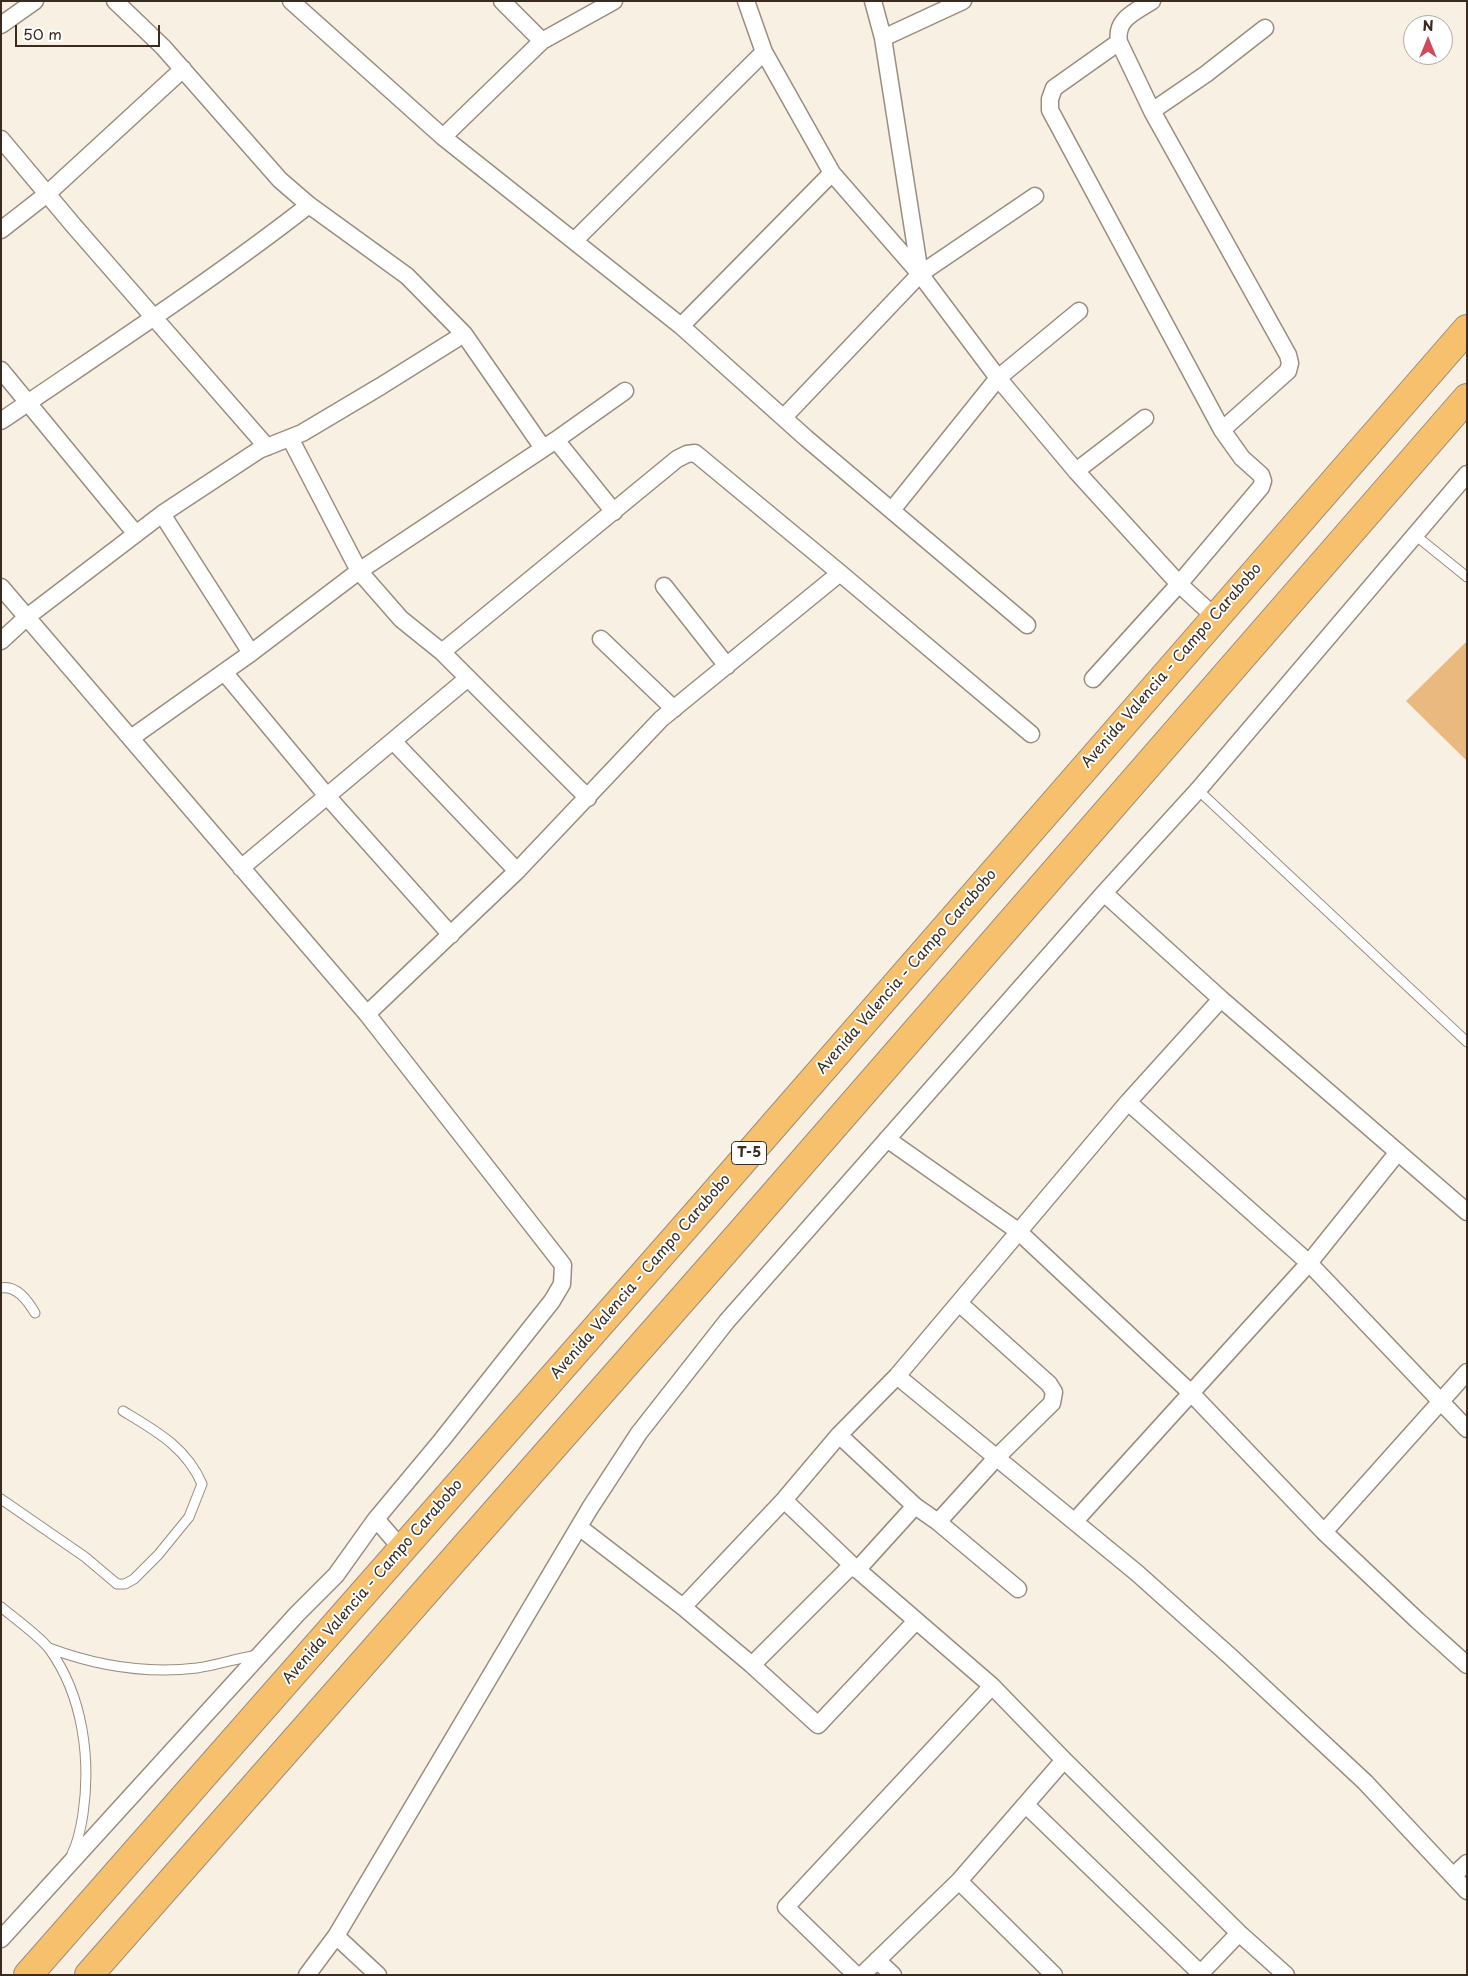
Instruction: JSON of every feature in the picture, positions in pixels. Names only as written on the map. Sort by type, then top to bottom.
[{"type":"highway","name":"Avenida Valencia - Campo Carabobo","points":[[28,1975],[713,1195],[1467,329]]},
{"type":"highway","points":[[89,1975],[739,1235],[1467,398]]},
{"type":"street","points":[[1,25],[35,1]]},
{"type":"street","points":[[115,1],[163,47],[280,180],[309,205],[407,276],[464,334],[550,444],[614,512]]},
{"type":"street","points":[[502,1],[542,42]]},
{"type":"street","points":[[444,138],[542,42],[614,1]]},
{"type":"street","points":[[746,1],[764,52],[832,174],[920,274],[998,378],[1076,471],[1179,584],[1215,617]]},
{"type":"street","points":[[873,1],[884,38],[920,274]]},
{"type":"street","points":[[884,38],[963,1]]},
{"type":"street","points":[[1152,1],[1122,22],[1117,33],[1119,42],[1152,110],[1283,346],[1290,363],[1288,371],[1222,430]]},
{"type":"street","points":[[293,2],[444,138],[682,326],[806,438],[1027,625]]},
{"type":"street","points":[[1152,110],[1206,74],[1265,28]]},
{"type":"street","points":[[1093,680],[1262,487],[1263,481],[1261,475],[1242,458],[1222,430],[1050,110],[1050,99],[1054,88],[1119,42]]},
{"type":"street","points":[[574,240],[764,52]]},
{"type":"street","points":[[1,230],[47,194],[183,69]]},
{"type":"street","points":[[1,139],[267,447]]},
{"type":"street","points":[[682,326],[832,174]]},
{"type":"street","points":[[784,417],[920,274],[1035,196]]},
{"type":"street","points":[[1,421],[264,240],[309,205]]},
{"type":"street","points":[[892,510],[998,378],[1079,311]]},
{"type":"street","points":[[1,641],[27,617],[162,514],[259,450],[302,433],[382,386],[464,334]]},
{"type":"street","points":[[1,370],[136,534]]},
{"type":"street","points":[[131,738],[251,654],[358,571],[626,392]]},
{"type":"street","points":[[1076,471],[1145,418]]},
{"type":"street","points":[[290,438],[358,571],[401,620],[442,652],[588,798]]},
{"type":"street","points":[[442,652],[677,459],[687,454],[695,454],[1031,734]]},
{"type":"street","points":[[307,1975],[336,1936],[579,1527],[639,1434],[727,1321],[1104,893],[1198,790],[1467,474]]},
{"type":"street","points":[[162,514],[251,654]]},
{"type":"street","points":[[367,1014],[517,871],[661,719],[840,573]]},
{"type":"street","points":[[664,586],[727,666]]},
{"type":"street","points":[[1,587],[367,1014],[563,1265],[562,1284],[552,1301],[441,1441],[376,1519],[336,1575],[260,1654],[1,1939]]},
{"type":"street","points":[[601,639],[674,709]]},
{"type":"street","points":[[224,672],[327,796],[451,935]]},
{"type":"street","points":[[242,868],[468,678]]},
{"type":"street","points":[[393,742],[517,871]]},
{"type":"street","points":[[1104,893],[1221,999],[1467,1212]]},
{"type":"street","points":[[683,1607],[784,1500],[839,1435],[896,1376],[1128,1102],[1221,999]]},
{"type":"street","points":[[1128,1102],[1309,1263],[1467,1429]]},
{"type":"street","points":[[887,1139],[1018,1230],[1191,1393],[1324,1532],[1467,1665]]},
{"type":"street","points":[[1075,1521],[1309,1263],[1398,1152]]},
{"type":"street","points":[[938,1522],[996,1458],[1052,1403],[1054,1392],[1049,1384],[959,1303]]},
{"type":"street","points":[[1324,1532],[1467,1372]]},
{"type":"street","points":[[896,1376],[1137,1573],[1295,1716],[1364,1782],[1467,1890]]},
{"type":"street","points":[[839,1435],[915,1506],[938,1522],[1018,1589]]},
{"type":"street","points":[[784,1500],[854,1568],[992,1686],[1064,1760],[1240,1933],[1286,1975]]},
{"type":"street","points":[[752,1665],[854,1568],[915,1506]]},
{"type":"street","points":[[376,1519],[402,1549]]},
{"type":"street","points":[[579,1527],[683,1607],[752,1665],[818,1725],[916,1621]]},
{"type":"street","points":[[856,1975],[786,1907],[992,1686]]},
{"type":"street","points":[[862,1975],[959,1881],[1064,1760]]},
{"type":"street","points":[[1026,1805],[1200,1974],[1240,1933]]},
{"type":"street","points":[[1453,1876],[1467,1863]]},
{"type":"street","points":[[959,1881],[1054,1975]]},
{"type":"street","points":[[336,1936],[378,1975]]},
{"type":"street","points":[[878,1960],[893,1975]]},
{"type":"lane","points":[[1415,535],[1467,577]]},
{"type":"lane","points":[[1198,790],[1467,1042]]},
{"type":"lane","points":[[1,1288],[5,1287],[25,1296],[35,1313]]},
{"type":"lane","points":[[1,1498],[85,1557],[117,1584],[125,1584],[134,1579],[158,1556],[189,1517],[202,1484],[195,1468],[166,1437],[123,1411]]},
{"type":"lane","points":[[1,1607],[49,1648],[72,1694],[84,1742],[86,1795],[82,1821],[75,1847],[58,1878]]},
{"type":"lane","points":[[49,1648],[98,1663],[148,1670],[197,1668],[260,1654]]},
{"type":"building","points":[[1467,641],[1467,761],[1406,701]]}]
